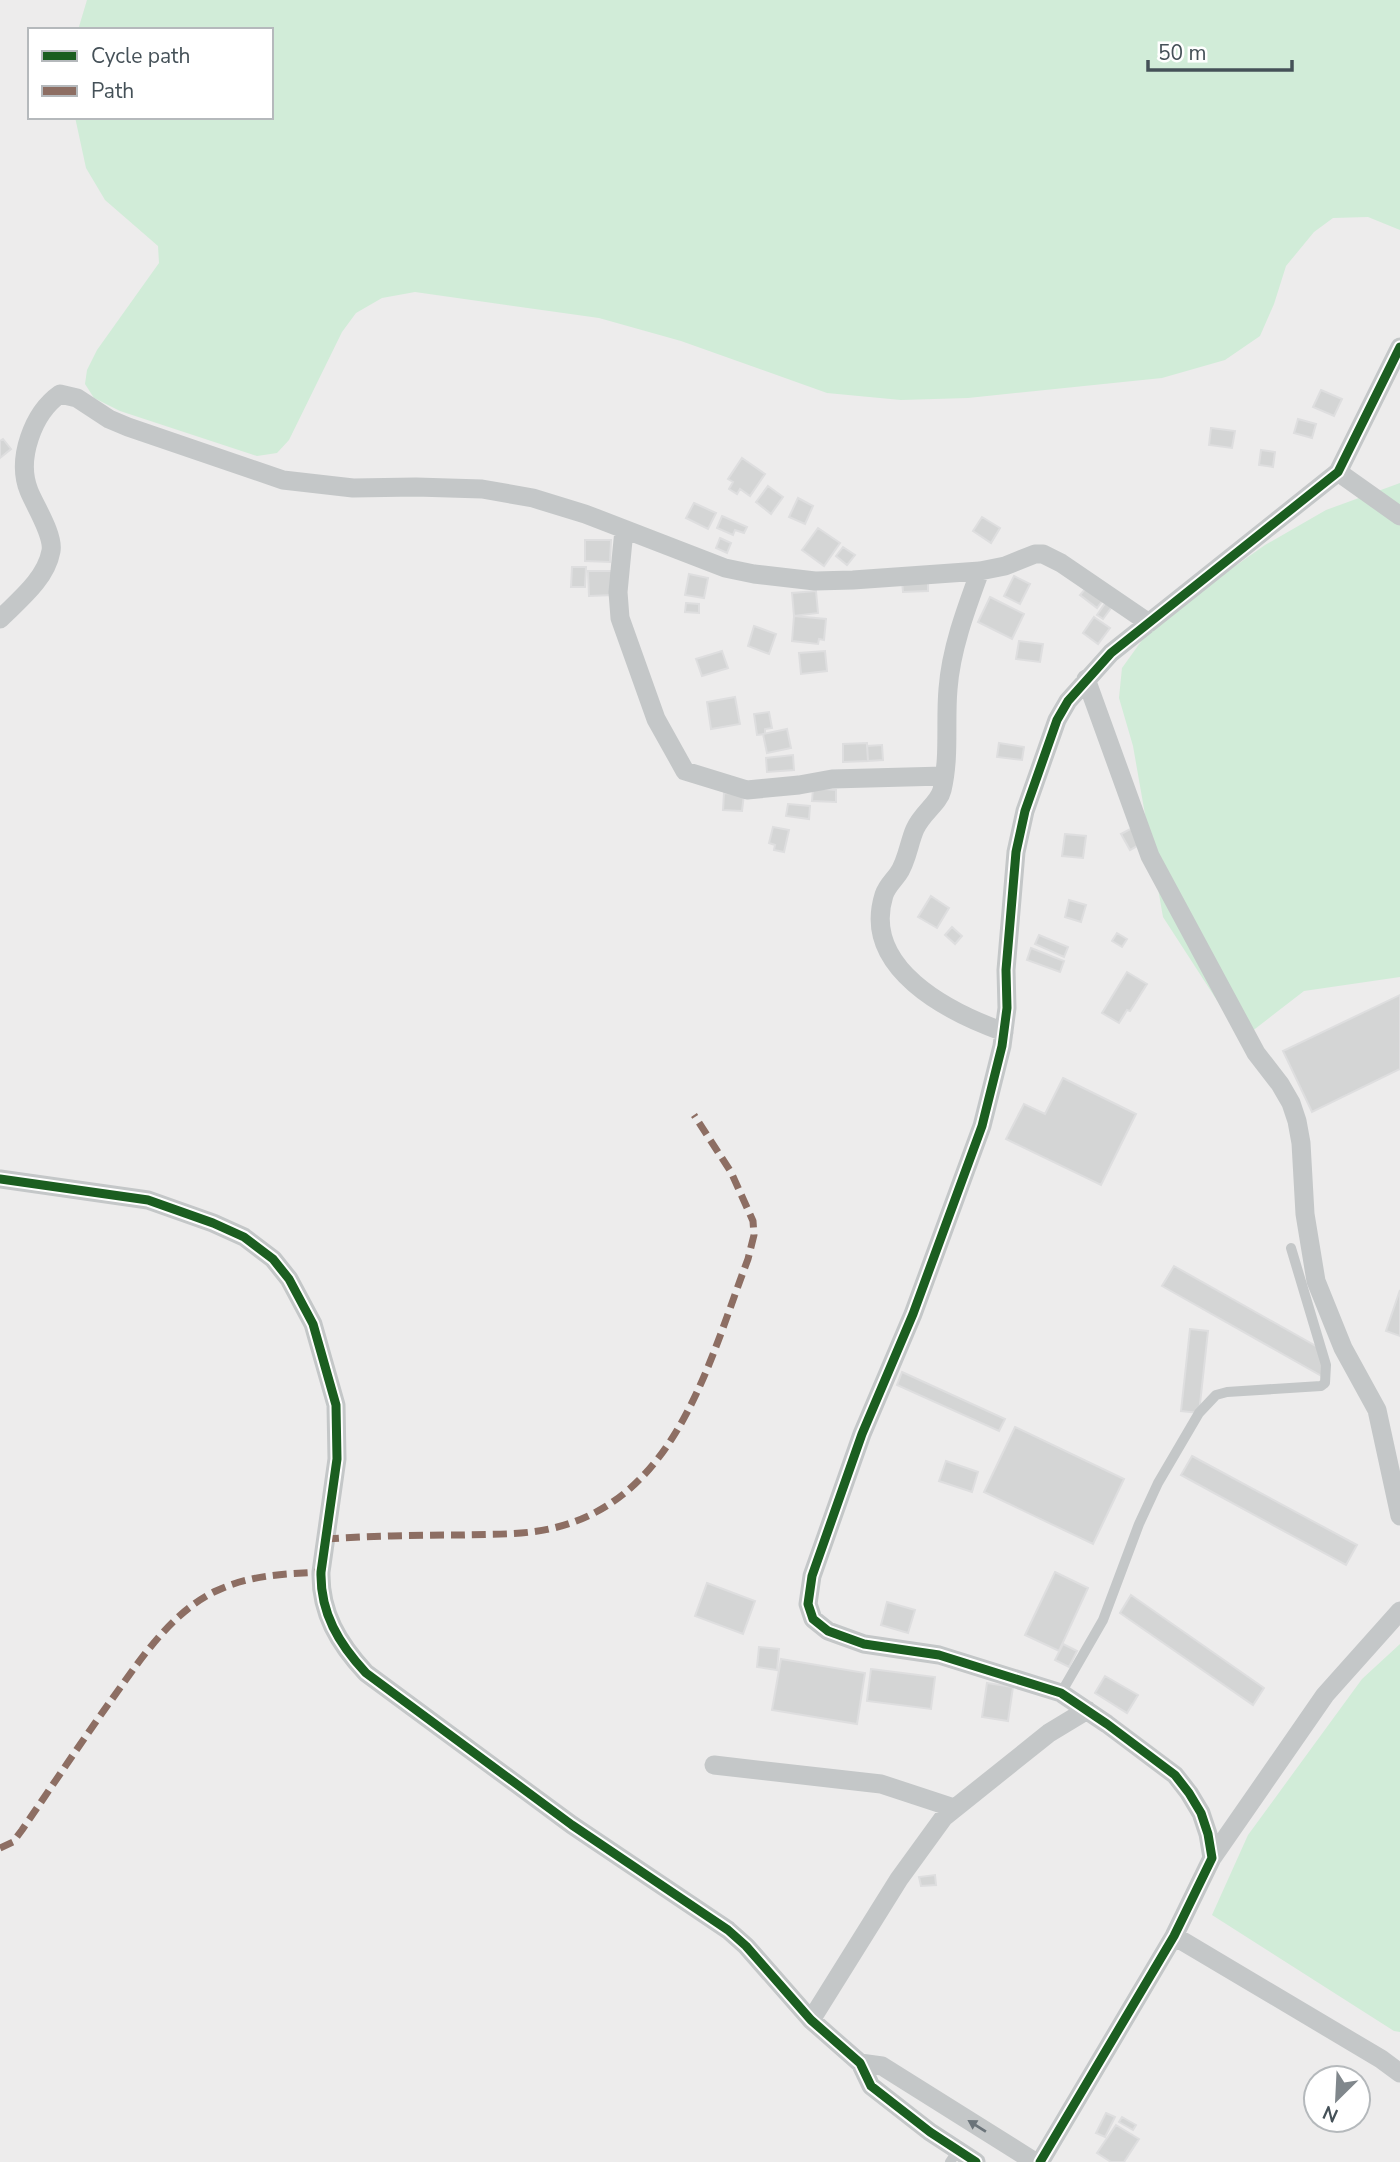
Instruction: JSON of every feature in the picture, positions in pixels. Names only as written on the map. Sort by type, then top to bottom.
[{"type":"street","points":[[1212,1858],[1201,1813],[1175,1775],[1061,1693],[939,1656],[864,1644],[844,1638],[813,1619],[808,1604],[812,1576],[862,1434],[913,1314],[982,1126],[1004,1032],[1016,852],[1025,811],[1057,720],[1068,701],[1111,653],[1338,472],[1400,347]]},
{"type":"street","points":[[0,619],[25,596],[49,559],[52,546],[27,488],[26,457],[35,423],[60,394],[77,398],[109,419],[128,427],[283,480],[353,488],[416,487],[508,492],[563,506],[724,568],[796,580],[853,580],[980,571],[1043,554],[1084,577],[1149,622]]},
{"type":"street","points":[[1338,472],[1400,516]]},
{"type":"street","points":[[625,530],[618,592],[620,618],[656,719],[685,771],[747,790],[832,779],[944,776]]},
{"type":"street","points":[[980,571],[964,618],[949,678],[944,776],[938,799],[923,814],[900,870],[884,894],[881,932],[893,962],[902,974],[967,1017],[1004,1032]]},
{"type":"street","points":[[1086,679],[1150,856],[1256,1053],[1291,1103],[1301,1143],[1305,1214],[1317,1281],[1343,1348],[1377,1410],[1400,1516]]},
{"type":"street","points":[[0,1179],[148,1200],[244,1237],[273,1259],[289,1279],[313,1324],[336,1405],[337,1459],[320,1590],[326,1613],[351,1656],[366,1673],[572,1825],[729,1930],[811,2020],[860,2063],[871,2086],[954,2156],[976,2162]]},
{"type":"street","points":[[1040,2162],[1174,1936],[1212,1858],[1325,1695],[1400,1611]]},
{"type":"street","points":[[811,2020],[921,1845],[944,1816],[1049,1733],[1087,1710]]},
{"type":"street","points":[[714,1765],[881,1784],[954,1808]]},
{"type":"street","points":[[1174,1936],[1381,2059],[1400,2073]]},
{"type":"street","points":[[860,2063],[882,2066],[1035,2162]]},
{"type":"lane","points":[[1061,1693],[1103,1620],[1149,1502],[1199,1413],[1216,1395],[1227,1392],[1321,1386],[1325,1383],[1326,1365],[1291,1248]]},
{"type":"green space","points":[[87,0],[1400,0],[1400,230],[1368,217],[1333,218],[1314,232],[1286,266],[1260,336],[1225,360],[1162,378],[968,398],[901,400],[827,393],[681,341],[599,318],[415,292],[382,298],[356,313],[342,332],[289,440],[277,453],[257,456],[120,411],[94,398],[85,384],[87,370],[97,350],[159,263],[158,246],[105,200],[86,168],[75,119],[273,119],[273,28],[79,28]]},
{"type":"green space","points":[[1400,483],[1400,977],[1304,991],[1242,1039],[1163,917],[1133,746],[1119,698],[1122,668],[1145,636],[1207,586],[1265,545],[1326,510]]},
{"type":"green space","points":[[1400,1644],[1400,2032],[1394,2031],[1212,1915],[1248,1835],[1362,1679]]},
{"type":"building","points":[[1321,390],[1342,399],[1334,416],[1313,407]]},
{"type":"building","points":[[1298,419],[1316,424],[1312,438],[1294,433]]},
{"type":"building","points":[[1211,428],[1235,431],[1232,448],[1209,445]]},
{"type":"building","points":[[3,439],[11,449],[0,458],[0,441]]},
{"type":"building","points":[[1261,450],[1275,452],[1273,467],[1259,465]]},
{"type":"building","points":[[742,458],[765,474],[750,496],[740,489],[737,494],[729,489],[733,482],[728,479]]},
{"type":"building","points":[[768,486],[783,497],[771,514],[756,502]]},
{"type":"building","points":[[798,498],[813,506],[805,524],[789,517]]},
{"type":"building","points":[[694,503],[716,513],[708,529],[686,518]]},
{"type":"building","points":[[722,516],[747,527],[744,533],[735,530],[733,535],[717,528]]},
{"type":"building","points":[[982,517],[1000,528],[991,543],[973,531]]},
{"type":"building","points":[[818,528],[840,543],[824,566],[802,550]]},
{"type":"building","points":[[720,538],[731,543],[727,553],[716,548]]},
{"type":"building","points":[[585,540],[611,540],[610,562],[585,561]]},
{"type":"building","points":[[843,547],[855,555],[847,565],[836,556]]},
{"type":"building","points":[[572,567],[586,567],[585,587],[571,587]]},
{"type":"building","points":[[588,571],[613,571],[614,595],[589,596]]},
{"type":"building","points":[[689,574],[708,578],[704,598],[685,595]]},
{"type":"building","points":[[1014,576],[1030,584],[1020,604],[1004,596]]},
{"type":"building","points":[[928,579],[928,591],[903,592],[902,581]]},
{"type":"building","points":[[1090,583],[1107,595],[1097,608],[1080,595]]},
{"type":"building","points":[[816,591],[818,613],[794,616],[792,593]]},
{"type":"building","points":[[990,597],[1024,614],[1012,639],[978,622]]},
{"type":"building","points":[[1108,599],[1114,604],[1103,619],[1097,615]]},
{"type":"building","points":[[686,603],[699,604],[699,613],[685,612]]},
{"type":"building","points":[[794,616],[826,619],[824,640],[819,639],[818,644],[792,641]]},
{"type":"building","points":[[1094,617],[1110,628],[1098,644],[1083,633]]},
{"type":"building","points":[[754,626],[776,634],[769,654],[748,646]]},
{"type":"building","points":[[1019,641],[1043,644],[1040,662],[1016,659]]},
{"type":"building","points":[[722,651],[728,668],[702,676],[696,659]]},
{"type":"building","points":[[825,651],[827,671],[801,674],[799,653]]},
{"type":"building","points":[[735,697],[740,724],[711,729],[707,702]]},
{"type":"building","points":[[769,712],[772,728],[765,729],[765,734],[757,735],[754,714]]},
{"type":"building","points":[[787,729],[791,748],[767,753],[763,734]]},
{"type":"building","points":[[867,743],[868,761],[843,762],[843,744]]},
{"type":"building","points":[[999,743],[1024,747],[1022,760],[997,757]]},
{"type":"building","points":[[882,745],[883,760],[868,761],[867,746]]},
{"type":"building","points":[[793,755],[794,770],[767,772],[766,758]]},
{"type":"building","points":[[813,788],[836,790],[836,802],[812,801]]},
{"type":"building","points":[[724,793],[744,794],[742,811],[723,810]]},
{"type":"building","points":[[788,804],[810,806],[809,819],[786,816]]},
{"type":"building","points":[[773,827],[789,830],[784,852],[774,850],[775,845],[769,843]]},
{"type":"building","points":[[1134,827],[1142,843],[1130,850],[1121,834]]},
{"type":"building","points":[[1065,834],[1086,836],[1083,858],[1062,856]]},
{"type":"building","points":[[931,896],[949,908],[937,928],[918,917]]},
{"type":"building","points":[[1069,900],[1086,905],[1081,922],[1065,917]]},
{"type":"building","points":[[952,927],[962,936],[955,944],[945,935]]},
{"type":"building","points":[[1117,933],[1127,939],[1122,947],[1112,941]]},
{"type":"building","points":[[1039,935],[1068,947],[1064,957],[1035,944]]},
{"type":"building","points":[[1031,948],[1064,961],[1060,972],[1027,960]]},
{"type":"building","points":[[1127,972],[1147,984],[1119,1023],[1102,1013]]},
{"type":"building","points":[[1400,995],[1400,1069],[1312,1112],[1283,1051]]},
{"type":"building","points":[[1063,1078],[1136,1114],[1101,1185],[1006,1139],[1024,1104],[1045,1114]]},
{"type":"building","points":[[1174,1266],[1321,1349],[1327,1379],[1162,1286]]},
{"type":"building","points":[[1400,1290],[1400,1336],[1386,1331]]},
{"type":"building","points":[[1190,1329],[1208,1331],[1199,1413],[1181,1411]]},
{"type":"building","points":[[902,1372],[1005,1419],[999,1431],[897,1385]]},
{"type":"building","points":[[1015,1427],[1124,1479],[1093,1544],[984,1492]]},
{"type":"building","points":[[1192,1456],[1357,1545],[1346,1565],[1181,1475]]},
{"type":"building","points":[[946,1461],[978,1472],[972,1492],[939,1481]]},
{"type":"building","points":[[1055,1572],[1088,1588],[1059,1651],[1025,1635]]},
{"type":"building","points":[[707,1583],[755,1601],[743,1634],[695,1616]]},
{"type":"building","points":[[1131,1595],[1264,1688],[1253,1705],[1120,1613]]},
{"type":"building","points":[[887,1602],[915,1610],[908,1633],[881,1625]]},
{"type":"building","points":[[1063,1644],[1077,1651],[1069,1667],[1055,1660]]},
{"type":"building","points":[[759,1647],[779,1649],[777,1670],[757,1667]]},
{"type":"building","points":[[781,1659],[865,1673],[857,1724],[772,1710]]},
{"type":"building","points":[[871,1669],[935,1677],[931,1709],[867,1701]]},
{"type":"building","points":[[1105,1676],[1138,1695],[1127,1713],[1095,1693]]},
{"type":"building","points":[[987,1683],[1013,1687],[1008,1721],[982,1717]]},
{"type":"building","points":[[935,1875],[936,1885],[921,1886],[919,1877]]},
{"type":"building","points":[[1106,2113],[1115,2117],[1105,2137],[1096,2133]]},
{"type":"building","points":[[1122,2117],[1136,2125],[1133,2130],[1119,2122]]},
{"type":"building","points":[[1116,2125],[1139,2139],[1124,2162],[1111,2162],[1097,2153]]},
{"type":"marked path","points":[[325,1539],[507,1534],[549,1529],[592,1514],[628,1490],[657,1459],[681,1423],[701,1383],[748,1259],[754,1235],[753,1221],[731,1172],[694,1115]]},
{"type":"marked path","points":[[0,1848],[13,1842],[142,1658],[183,1613],[216,1591],[241,1582],[267,1576],[321,1572]]},
{"type":"cycle path","points":[[1040,2162],[1174,1936],[1212,1858],[1201,1813],[1175,1775],[1061,1693],[939,1655],[864,1644],[828,1631],[813,1619],[808,1604],[812,1576],[862,1434],[913,1314],[982,1126],[1002,1046],[1007,1008],[1006,970],[1016,852],[1025,811],[1057,720],[1068,701],[1111,653],[1338,472],[1400,347]]},
{"type":"cycle path","points":[[0,1179],[148,1200],[244,1237],[273,1259],[289,1279],[313,1324],[336,1405],[337,1459],[321,1572],[328,1614],[347,1651],[366,1673],[572,1825],[728,1930],[746,1946],[811,2020],[860,2063],[871,2086],[930,2132],[976,2162]]}]
